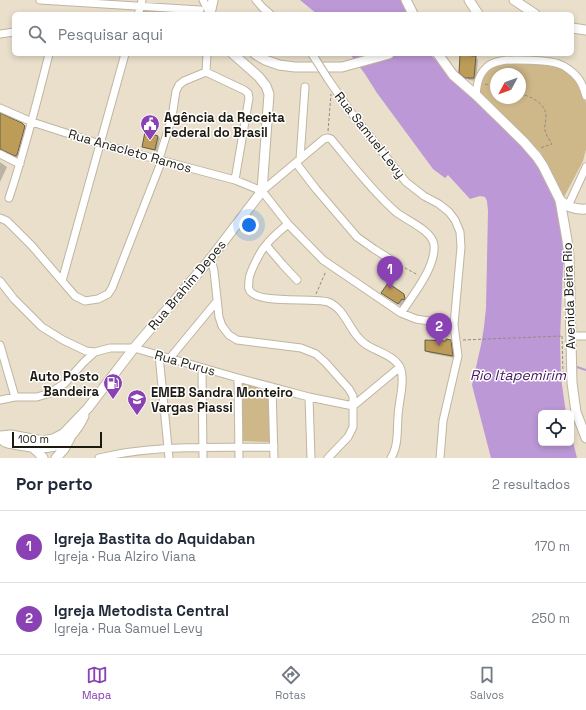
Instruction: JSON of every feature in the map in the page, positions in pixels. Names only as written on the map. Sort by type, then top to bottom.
[{"type":"main road","points":[[210,12],[213,0]]},
{"type":"main road","points":[[468,0],[477,12]]},
{"type":"main road","points":[[514,0],[532,12]]},
{"type":"main road","points":[[407,2],[412,12]]},
{"type":"main road","points":[[574,28],[586,30]]},
{"type":"main road","points":[[236,56],[259,77],[266,86],[269,94],[262,191]]},
{"type":"main road","points":[[258,56],[279,65],[295,67],[342,67],[382,56]]},
{"type":"main road","name":"Avenida Beira Rio","points":[[439,56],[453,75],[532,149],[543,166],[560,200],[569,256],[566,336],[573,400],[586,438]]},
{"type":"main road","name":"Rua Brahim Depes","points":[[49,443],[63,434],[88,408],[134,348],[211,258],[262,191]]},
{"type":"main road","points":[[560,200],[574,209],[586,210]]},
{"type":"main road","name":"Rua Brahim Depes","points":[[49,443],[61,443],[70,436],[79,426],[88,408]]},
{"type":"main road","points":[[0,437],[11,435],[49,443]]},
{"type":"main road","points":[[55,458],[64,449],[70,436]]},
{"type":"main road","points":[[0,437],[8,443],[32,447],[49,443]]},
{"type":"main road","points":[[32,447],[43,458]]},
{"type":"street","points":[[40,0],[142,3],[201,12],[198,0]]},
{"type":"street","points":[[203,0],[209,12]]},
{"type":"street","points":[[256,0],[268,12]]},
{"type":"street","points":[[0,34],[12,32]]},
{"type":"street","points":[[9,198],[32,122],[48,56]]},
{"type":"street","points":[[62,281],[124,56]]},
{"type":"street","points":[[206,72],[207,56]]},
{"type":"street","name":"Rua Samuel Levy","points":[[314,57],[350,111],[406,182],[449,212],[455,220],[460,232],[461,247],[454,325],[458,356],[443,421],[440,458]]},
{"type":"street","points":[[476,95],[477,82],[485,68],[491,64],[502,61],[530,60],[560,64],[578,78],[582,84],[586,96]]},
{"type":"street","points":[[0,218],[7,221],[32,246],[75,296],[85,301],[98,300],[108,294],[112,288],[161,159],[172,117],[176,91],[179,85],[184,81],[206,72],[248,93],[249,98],[235,180]]},
{"type":"street","points":[[305,87],[298,161],[316,189],[357,237],[390,259]]},
{"type":"street","name":"Rua Anacleto Ramos","points":[[0,108],[32,122],[100,144],[161,159],[235,180],[262,191]]},
{"type":"street","points":[[328,138],[331,139],[379,196],[397,213],[428,233],[432,239],[434,245],[434,255],[429,270],[401,313]]},
{"type":"street","name":"Rua Brahim Depes","points":[[262,191],[324,139],[328,138]]},
{"type":"street","points":[[0,154],[20,164]]},
{"type":"street","points":[[568,206],[586,167]]},
{"type":"street","points":[[262,191],[288,224],[329,265],[401,313],[416,320],[454,325]]},
{"type":"street","points":[[288,224],[266,245],[249,276],[249,289],[257,296],[274,299],[313,300],[330,303],[337,308],[347,320],[354,333],[364,343],[396,362],[400,367],[402,387],[397,418],[397,437],[394,452],[391,458]]},
{"type":"street","points":[[266,245],[282,265],[297,280]]},
{"type":"street","points":[[211,258],[214,271],[219,318],[222,326],[229,334],[237,340],[301,348],[316,354],[349,389],[353,396],[353,427],[348,437],[328,458]]},
{"type":"street","points":[[0,281],[14,299],[42,327],[63,340],[86,351],[95,352]]},
{"type":"street","points":[[170,358],[217,301]]},
{"type":"street","points":[[566,336],[586,336]]},
{"type":"street","points":[[0,345],[16,397]]},
{"type":"street","name":"Rua Purus","points":[[95,352],[110,348],[134,348],[238,378],[353,406]]},
{"type":"street","points":[[0,400],[16,397],[37,397],[50,393],[65,383],[95,352]]},
{"type":"street","points":[[159,355],[169,458]]},
{"type":"street","points":[[353,406],[400,367]]},
{"type":"street","points":[[202,368],[203,458]]},
{"type":"street","points":[[238,378],[239,458]]},
{"type":"street","points":[[272,387],[274,458]]},
{"type":"street","points":[[310,396],[310,458]]},
{"type":"street","points":[[46,458],[49,443]]},
{"type":"street","points":[[49,443],[55,454],[55,458]]},
{"type":"street","points":[[99,458],[169,448],[274,447]]},
{"type":"path","points":[[328,138],[329,81]]},
{"type":"path","points":[[477,82],[490,85]]},
{"type":"path","points":[[526,96],[539,102],[545,109],[546,116],[544,128],[552,144],[542,148],[532,149]]},
{"type":"path","points":[[390,259],[424,278]]},
{"type":"path","points":[[313,300],[329,265]]},
{"type":"path","points":[[456,341],[566,336]]},
{"type":"shaded area","points":[[503,64],[540,64],[560,68],[578,79],[586,103],[586,149],[583,161],[563,199],[541,153],[527,139],[512,128],[485,99],[480,92],[481,80],[490,68],[490,104],[526,104],[526,68],[491,68]]},
{"type":"shaded area","points":[[242,383],[269,391],[270,442],[243,441]]},
{"type":"water","points":[[300,0],[402,0],[407,12],[315,12]]},
{"type":"water","name":"Rio Itapemirim","points":[[352,56],[432,56],[496,118],[532,156],[552,191],[567,253],[563,266],[560,340],[561,378],[566,410],[538,410],[538,446],[574,446],[577,458],[491,458],[472,385],[481,345],[486,308],[487,201],[485,197],[480,196],[470,199],[448,175],[445,178],[433,169]]},
{"type":"building","points":[[460,56],[476,56],[474,78],[465,78],[459,73]]},
{"type":"building","points":[[0,113],[22,123],[25,126],[17,155],[15,156],[0,149]]},
{"type":"building","name":"Agência da Receita Federal do Brasil","points":[[145,132],[158,136],[155,150],[142,147]]},
{"type":"building","points":[[388,283],[404,294],[404,300],[402,299],[398,304],[381,293]]},
{"type":"building","points":[[446,339],[451,340],[453,356],[425,351],[425,340],[446,341]]},
{"type":"waterway","points":[[574,366],[586,370]]},
{"type":"place","name":"Agência da Receita Federal do Brasil","points":[[150,141]]},
{"type":"place","name":"Igreja Bastita do Aquidaban","points":[[390,289]]},
{"type":"place","name":"Igreja Metodista Central","points":[[439,346]]},
{"type":"place","name":"Auto Posto Bandeira","points":[[113,400]]},
{"type":"place","name":"EMEB Sandra Monteiro Vargas Piassi","points":[[137,416]]}]
